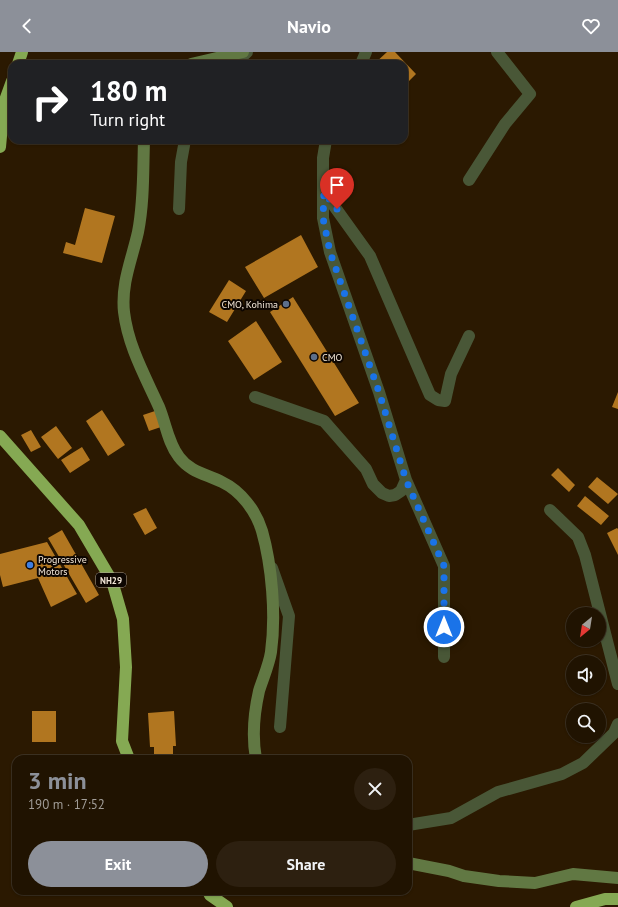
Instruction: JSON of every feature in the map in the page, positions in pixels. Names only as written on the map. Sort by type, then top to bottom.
[{"type":"highway","points":[[0,147],[4,104],[8,92]]},
{"type":"highway","name":"NH29","points":[[0,436],[79,525],[112,582],[123,619],[126,667],[122,741],[127,755]]},
{"type":"highway","points":[[213,895],[227,907]]},
{"type":"highway","points":[[576,907],[605,899],[618,899]]},
{"type":"street","points":[[208,60],[243,52]]},
{"type":"street","points":[[239,60],[248,52]]},
{"type":"street","points":[[470,180],[505,124],[530,94],[497,52]]},
{"type":"street","points":[[144,144],[138,232],[126,275],[124,311],[134,353],[163,415],[174,451],[183,463],[193,471],[224,483],[236,491],[255,512],[268,558],[289,616],[280,727]]},
{"type":"street","points":[[179,209],[182,162],[185,144]]},
{"type":"street","points":[[325,144],[323,158],[323,218],[330,252],[379,392],[406,480],[444,566],[444,657]]},
{"type":"street","points":[[324,192],[370,256],[430,395],[438,400],[445,401],[451,374],[469,336]]},
{"type":"street","points":[[255,397],[324,421],[366,469],[374,484],[382,493],[389,496],[396,495],[402,491],[406,480]]},
{"type":"street","points":[[550,510],[578,538],[585,555],[618,684]]},
{"type":"street","points":[[256,755],[254,733],[256,713],[259,692],[271,653],[273,628],[268,558]]},
{"type":"street","points":[[412,824],[451,818],[498,792],[562,774],[584,763],[614,733],[618,724]]},
{"type":"street","points":[[412,864],[449,871],[464,876],[499,881],[535,883],[573,874],[618,878]]},
{"type":"building","points":[[387,52],[395,52],[403,60],[378,60]]},
{"type":"building","points":[[408,66],[416,74],[408,82]]},
{"type":"building","points":[[85,208],[115,216],[102,263],[63,253],[66,242],[75,245]]},
{"type":"building","points":[[301,235],[318,267],[264,298],[245,267]]},
{"type":"building","points":[[229,280],[246,291],[227,322],[209,312]]},
{"type":"building","name":"CMO","points":[[293,297],[359,403],[335,416],[270,312]]},
{"type":"building","points":[[256,321],[282,362],[254,380],[228,341]]},
{"type":"building","points":[[618,392],[618,409],[612,407]]},
{"type":"building","points":[[102,410],[125,445],[108,456],[86,421]]},
{"type":"building","points":[[155,411],[161,427],[149,431],[143,415]]},
{"type":"building","points":[[56,426],[72,448],[58,459],[41,437]]},
{"type":"building","points":[[31,430],[41,447],[31,452],[21,435]]},
{"type":"building","points":[[82,447],[90,460],[70,473],[61,460]]},
{"type":"building","points":[[558,468],[575,485],[569,492],[551,475]]},
{"type":"building","points":[[597,477],[618,494],[608,504],[588,487]]},
{"type":"building","points":[[585,496],[609,516],[601,525],[577,506]]},
{"type":"building","points":[[146,508],[157,528],[145,535],[133,514]]},
{"type":"building","points":[[617,528],[618,529],[618,555],[607,533]]},
{"type":"building","points":[[62,530],[99,595],[86,603],[48,538]]},
{"type":"building","name":"Progressive Motors","points":[[47,542],[77,594],[51,607],[38,578],[3,587],[0,575],[0,554]]},
{"type":"building","points":[[32,711],[56,711],[56,742],[32,742]]},
{"type":"building","points":[[174,711],[176,746],[173,746],[173,754],[154,755],[154,747],[150,747],[148,713]]},
{"type":"place","name":"CMO, Kohima","points":[[286,304]]},
{"type":"place","name":"CMO","points":[[314,357]]},
{"type":"place","name":"Progressive Motors","points":[[30,565]]},
{"type":"route","points":[[337,209],[324,192],[323,218],[330,252],[379,392],[406,480],[415,497],[444,566],[444,627]]}]
